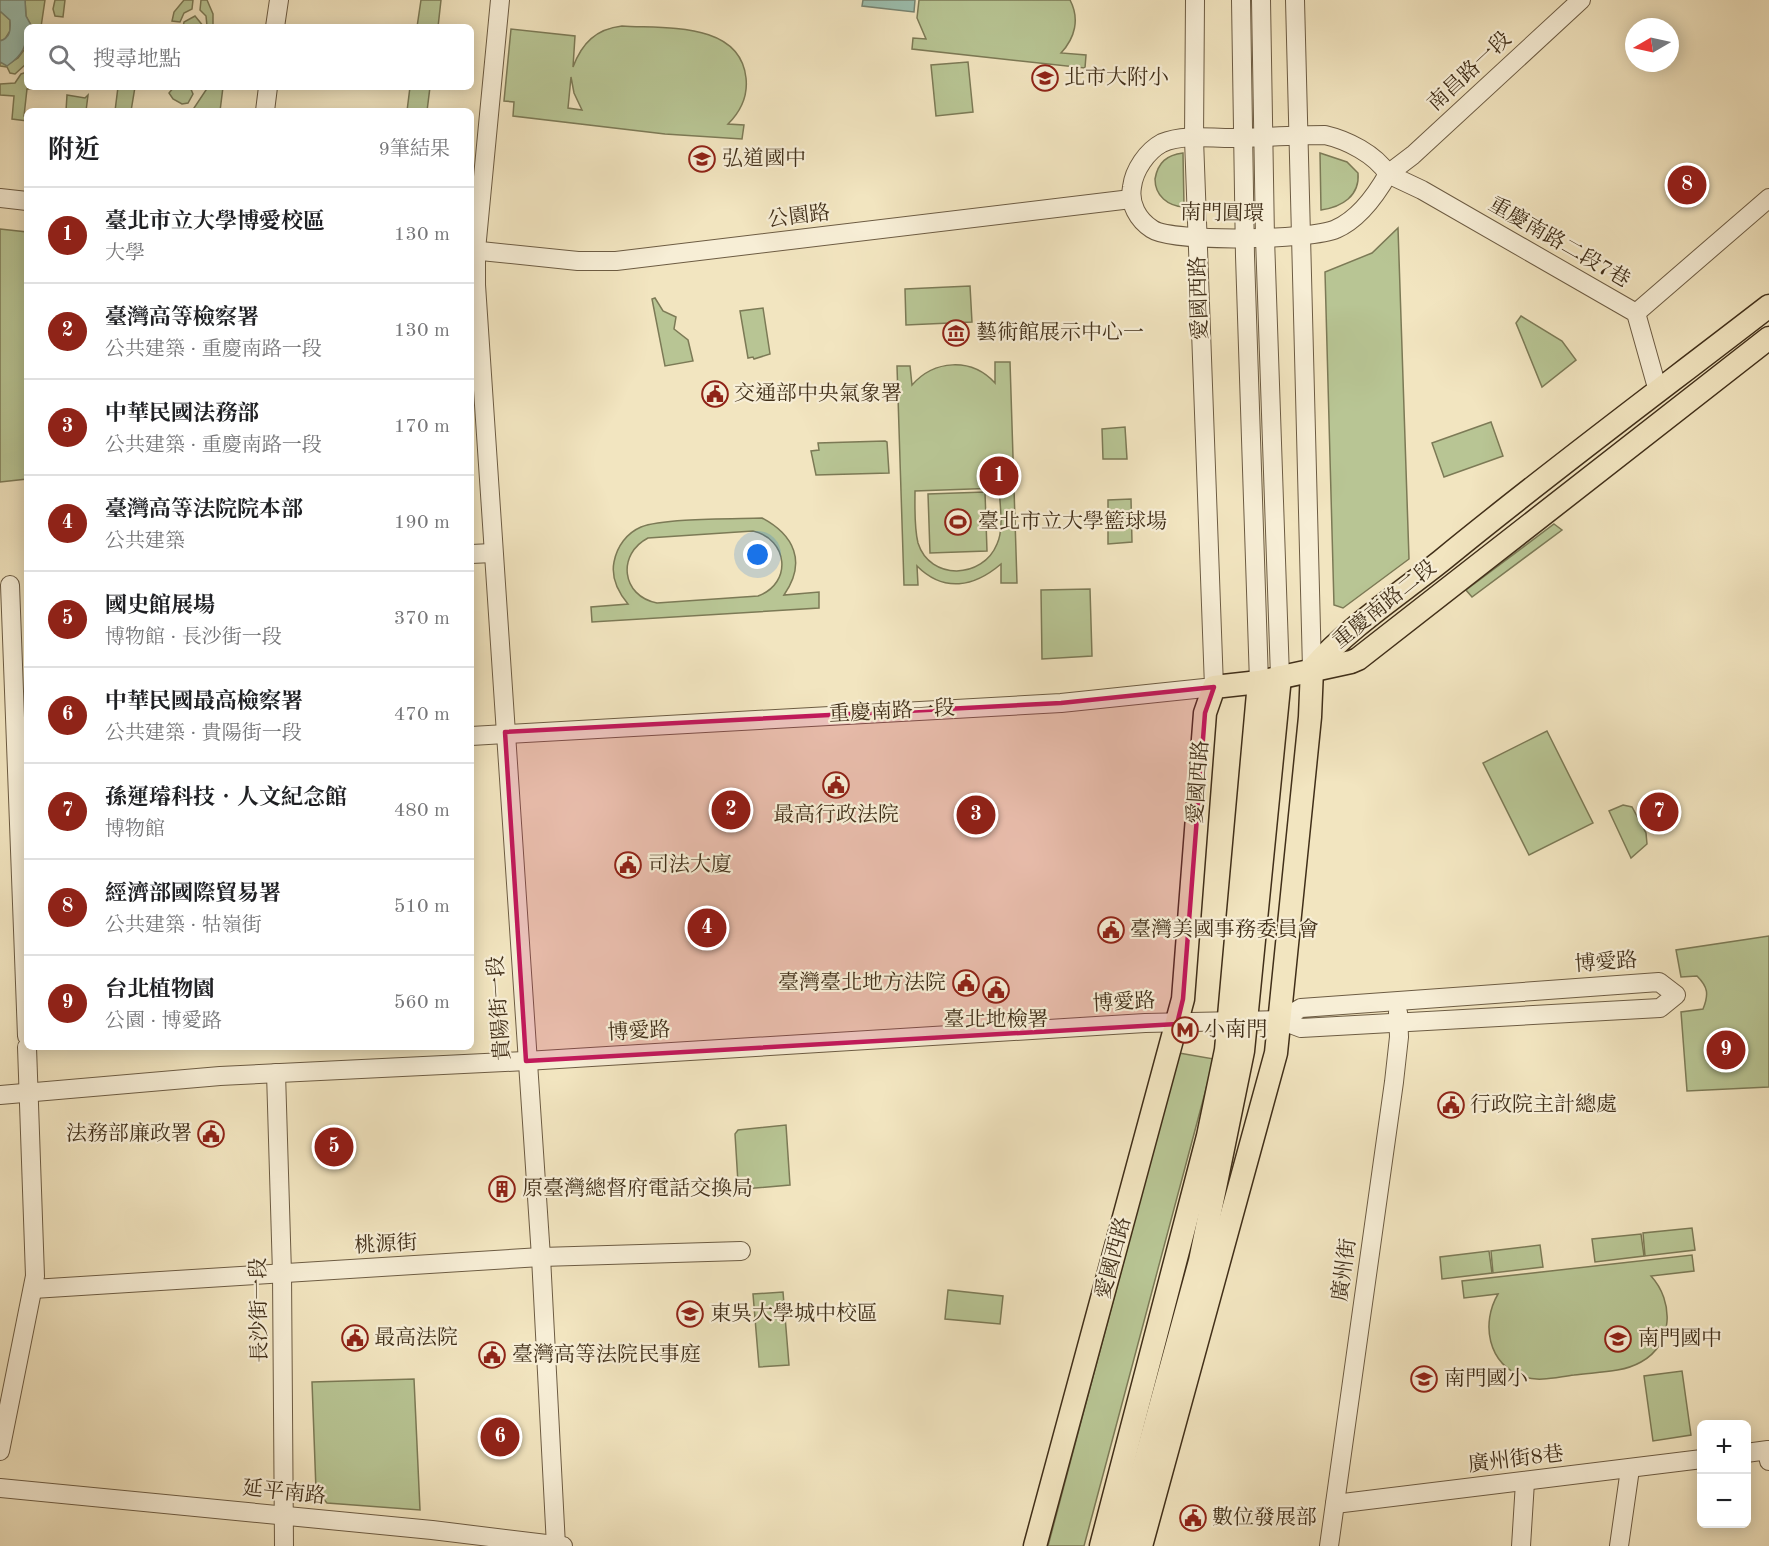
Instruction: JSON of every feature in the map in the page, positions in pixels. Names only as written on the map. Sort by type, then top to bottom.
[{"type":"main road","name":"重慶南路二段","points":[[1312,669],[1337,640],[1406,589],[1566,460],[1769,306]]},
{"type":"main road","name":"重慶南路二段","points":[[1312,669],[1358,659],[1769,338]]},
{"type":"main road","name":"重慶南路一段","points":[[1214,687],[1269,679],[1312,669]]},
{"type":"main road","points":[[1141,1546],[1276,1053],[1310,717],[1312,669]]},
{"type":"main road","points":[[1122,1546],[1200,1262],[1243,1051],[1238,1022],[1269,679]]},
{"type":"main road","name":"愛國西路","points":[[1035,1546],[1183,999],[1205,713],[1214,687]]},
{"type":"main road","points":[[1101,1546],[1208,1136],[1226,1050],[1238,1022]]},
{"type":"street","points":[[275,24],[279,0]]},
{"type":"street","name":"貴陽街一段","points":[[500,0],[474,250],[526,1061],[541,1257],[556,1546]]},
{"type":"street","name":"愛國西路","points":[[1195,0],[1194,139],[1214,687]]},
{"type":"street","points":[[1241,0],[1246,237],[1269,679]]},
{"type":"street","points":[[1261,0],[1265,238],[1268,268],[1269,679]]},
{"type":"street","points":[[1295,0],[1312,669]]},
{"type":"street","name":"南昌路一段","points":[[1388,174],[1413,155],[1581,0]]},
{"type":"street","points":[[265,108],[268,90]]},
{"type":"street","points":[[1131,199],[1132,185],[1147,155],[1161,144],[1194,139],[1325,135],[1349,143],[1384,168],[1388,174]]},
{"type":"street","name":"南門圓環","points":[[1131,199],[1135,210],[1152,229],[1161,234],[1198,238],[1265,238],[1318,234],[1335,230],[1350,221],[1375,194],[1388,174]]},
{"type":"street","name":"重慶南路二段7巷","points":[[1388,174],[1422,190],[1636,313],[1656,384],[1660,390]]},
{"type":"street","points":[[0,198],[24,201]]},
{"type":"street","points":[[1636,313],[1769,198]]},
{"type":"street","name":"公園路","points":[[474,250],[578,261],[616,261],[1131,199]]},
{"type":"street","points":[[474,554],[493,553]]},
{"type":"street","points":[[12,585],[14,767],[24,974]]},
{"type":"street","name":"重慶南路一段","points":[[474,735],[1061,703],[1214,687]]},
{"type":"street","name":"博愛路","points":[[0,1095],[276,1073],[526,1061],[889,1038],[1280,1020],[1301,1028],[1660,1008],[1676,995],[1659,982],[1301,1008],[1280,1020]]},
{"type":"street","name":"廣州街","points":[[1329,1546],[1389,1117],[1398,1001]]},
{"type":"street","points":[[0,1451],[35,1276],[27,1050]]},
{"type":"street","name":"長沙街一段","points":[[276,1073],[282,1273],[285,1546]]},
{"type":"street","name":"桃源街","points":[[33,1289],[541,1257],[741,1251]]},
{"type":"street","points":[[1751,1454],[1768,1456]]},
{"type":"street","name":"廣州街8巷","points":[[1335,1504],[1697,1460]]},
{"type":"street","points":[[1619,1546],[1630,1469]]},
{"type":"street","points":[[1521,1546],[1525,1482]]},
{"type":"street","name":"延平南路","points":[[0,1488],[284,1515],[563,1546]]},
{"type":"highlighted area","points":[[1214,687],[1205,713],[1183,999],[1177,1024],[526,1061],[505,732],[1061,703]]},
{"type":"green space","points":[[25,0],[45,0],[41,24],[30,24],[26,16]]},
{"type":"green space","points":[[55,0],[65,0],[63,17],[55,16],[53,9]]},
{"type":"green space","points":[[184,0],[193,0],[192,9],[184,13],[180,22],[172,21],[174,12]]},
{"type":"green space","points":[[201,0],[207,0],[213,14],[213,24],[207,24],[206,16],[200,10]]},
{"type":"green space","points":[[421,0],[441,0],[438,24],[417,24]]},
{"type":"green space","points":[[919,0],[1070,0],[1075,14],[1073,35],[1061,53],[1086,55],[1085,68],[912,49],[913,38],[926,39],[917,18]]},
{"type":"green space","points":[[0,11],[10,20],[10,31],[5,39],[0,41]]},
{"type":"green space","points":[[195,16],[202,24],[184,24]]},
{"type":"green space","points":[[658,27],[698,32],[715,37],[730,46],[741,60],[746,78],[746,91],[737,114],[728,124],[744,125],[742,139],[665,134],[513,116],[514,102],[504,101],[511,29],[575,36],[573,67],[581,51],[591,39],[613,28]],"holes":[[[571,77],[574,93],[582,110],[568,108]]]},
{"type":"green space","points":[[24,50],[24,66],[15,74],[10,73],[7,67],[0,66],[0,62],[7,65],[18,58]]},
{"type":"green space","points":[[968,62],[973,112],[936,116],[931,65]]},
{"type":"green space","points":[[24,73],[24,90],[27,90],[24,121],[12,119],[14,96],[0,95],[0,84],[15,83]]},
{"type":"green space","points":[[118,90],[134,90],[132,108],[115,108]]},
{"type":"green space","points":[[172,90],[191,90],[193,94],[188,103],[182,104],[173,99],[169,93]]},
{"type":"green space","points":[[206,90],[223,90],[220,108],[194,108]]},
{"type":"green space","points":[[410,90],[430,90],[427,108],[407,108]]},
{"type":"green space","points":[[67,95],[85,98],[88,95],[86,108],[66,108]]},
{"type":"green space","points":[[1183,153],[1184,207],[1173,205],[1164,199],[1157,190],[1155,179],[1158,168],[1164,160]]},
{"type":"green space","points":[[1320,153],[1347,162],[1358,173],[1356,188],[1348,199],[1336,206],[1321,210]]},
{"type":"green space","points":[[1398,228],[1409,559],[1343,608],[1334,605],[1325,272],[1372,253]]},
{"type":"green space","points":[[0,229],[24,232],[24,479],[0,482]]},
{"type":"green space","points":[[970,286],[972,322],[906,325],[905,289]]},
{"type":"green space","points":[[655,298],[663,311],[676,317],[674,329],[688,340],[693,361],[665,366],[652,299]]},
{"type":"green space","points":[[763,308],[770,354],[754,359],[753,357],[748,358],[740,311]]},
{"type":"green space","points":[[1521,316],[1562,341],[1576,360],[1542,387],[1516,323]]},
{"type":"green space","points":[[995,362],[1010,362],[1017,583],[1001,583],[1001,564],[980,578],[959,584],[938,580],[927,575],[917,566],[918,585],[904,585],[897,366],[910,366],[912,385],[931,370],[953,365],[975,369],[995,383]],"holes":[[[999,488],[1001,524],[997,544],[990,556],[980,564],[957,571],[933,564],[924,555],[918,543],[915,491]]]},
{"type":"green space","points":[[1491,422],[1503,456],[1444,477],[1432,443]]},
{"type":"green space","points":[[1125,427],[1127,459],[1103,459],[1102,429]]},
{"type":"green space","points":[[887,442],[889,473],[816,475],[811,451],[819,450],[818,443]]},
{"type":"green space","name":"臺北市立大學籃球場","points":[[985,492],[987,551],[930,553],[928,494]]},
{"type":"green space","points":[[1131,499],[1132,542],[1108,544],[1108,500]]},
{"type":"green space","points":[[762,518],[782,533],[794,550],[795,571],[784,595],[819,592],[819,608],[592,622],[591,607],[628,604],[616,584],[613,568],[620,545],[636,530],[665,522]],"holes":[[[753,531],[765,536],[779,552],[782,562],[781,572],[769,590],[758,596],[657,603],[645,599],[630,584],[627,574],[631,554],[648,538]]]},
{"type":"green space","points":[[1554,524],[1562,530],[1472,597],[1466,590]]},
{"type":"green space","points":[[1090,589],[1092,656],[1042,659],[1041,590]]},
{"type":"green space","points":[[1547,731],[1593,823],[1529,855],[1483,763]]},
{"type":"green space","points":[[1623,805],[1632,807],[1646,833],[1647,844],[1631,858],[1609,811]]},
{"type":"green space","points":[[1769,936],[1769,1087],[1687,1091],[1681,1012],[1703,1009],[1706,991],[1697,976],[1681,977],[1676,950]]},
{"type":"green space","points":[[1179,1053],[1214,1059],[1084,1546],[1048,1546]]},
{"type":"green space","points":[[786,1125],[790,1185],[744,1189],[738,1183],[735,1134],[738,1130]]},
{"type":"green space","points":[[1692,1228],[1695,1250],[1645,1256],[1643,1233]]},
{"type":"green space","points":[[1641,1234],[1644,1256],[1595,1262],[1592,1239]]},
{"type":"green space","points":[[1540,1245],[1543,1267],[1493,1273],[1491,1251]]},
{"type":"green space","points":[[1489,1251],[1492,1273],[1442,1279],[1440,1257]]},
{"type":"green space","points":[[1692,1255],[1694,1271],[1651,1276],[1659,1286],[1667,1309],[1665,1333],[1652,1354],[1634,1366],[1617,1370],[1542,1379],[1524,1377],[1502,1363],[1491,1342],[1490,1317],[1498,1294],[1464,1298],[1462,1281]]},
{"type":"green space","points":[[948,1290],[1003,1296],[1000,1324],[945,1319]]},
{"type":"green space","points":[[783,1292],[789,1365],[759,1367],[753,1294]]},
{"type":"green space","points":[[1682,1371],[1691,1435],[1653,1441],[1644,1376]]},
{"type":"green space","points":[[414,1379],[420,1510],[327,1503],[316,1490],[312,1382]]},
{"type":"shaded area","points":[[0,0],[25,0],[26,16],[30,24],[24,24],[24,47],[17,58],[7,66],[0,62],[0,41],[9,33],[10,20],[0,11]]},
{"type":"shaded area","points":[[863,0],[915,0],[914,12],[862,6]]},
{"type":"place","name":"北市大附小","points":[[1045,78]]},
{"type":"place","name":"弘道國中","points":[[702,159]]},
{"type":"place","name":"經濟部國際貿易署","points":[[1687,185]]},
{"type":"place","name":"藝術館展示中心一","points":[[956,333]]},
{"type":"place","name":"交通部中央氣象署","points":[[715,394]]},
{"type":"place","name":"臺北市立大學博愛校區","points":[[999,476]]},
{"type":"place","name":"臺北市立大學籃球場","points":[[958,522]]},
{"type":"place","name":"最高行政法院","points":[[836,785]]},
{"type":"place","name":"臺灣高等檢察署","points":[[731,810]]},
{"type":"place","name":"孫運璿科技．人文紀念館","points":[[1659,812]]},
{"type":"place","name":"中華民國法務部","points":[[976,815]]},
{"type":"place","name":"司法大廈","points":[[628,865]]},
{"type":"place","name":"臺灣高等法院院本部","points":[[707,928]]},
{"type":"place","name":"臺灣美國事務委員會","points":[[1111,930]]},
{"type":"place","name":"臺灣臺北地方法院","points":[[966,983]]},
{"type":"place","name":"臺北地檢署","points":[[996,990]]},
{"type":"place","name":"小南門","points":[[1185,1030]]},
{"type":"place","name":"台北植物園","points":[[1726,1050]]},
{"type":"place","name":"行政院主計總處","points":[[1451,1105]]},
{"type":"place","name":"法務部廉政署","points":[[211,1134]]},
{"type":"place","name":"國史館展場","points":[[334,1147]]},
{"type":"place","name":"原臺灣總督府電話交換局","points":[[502,1189]]},
{"type":"place","name":"東吳大學城中校區","points":[[690,1314]]},
{"type":"place","name":"最高法院","points":[[355,1338]]},
{"type":"place","name":"南門國中","points":[[1618,1339]]},
{"type":"place","name":"臺灣高等法院民事庭","points":[[492,1355]]},
{"type":"place","name":"南門國小","points":[[1424,1379]]},
{"type":"place","name":"中華民國最高檢察署","points":[[500,1437]]},
{"type":"place","name":"數位發展部","points":[[1193,1518]]}]
